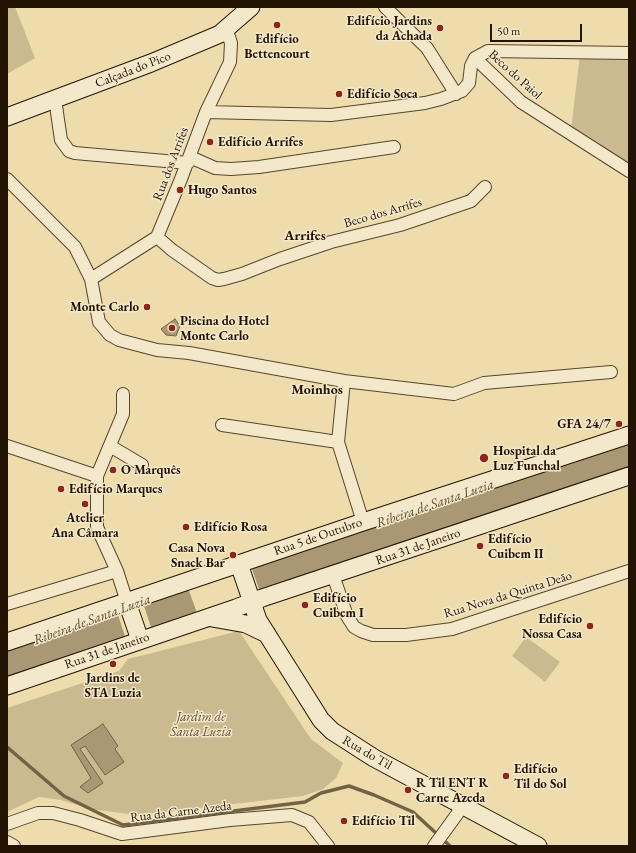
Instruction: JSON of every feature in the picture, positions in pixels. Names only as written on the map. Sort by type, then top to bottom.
[{"type":"main road","name":"Calçada do Pico","points":[[7,117],[179,52],[220,34],[251,7]]},
{"type":"main road","name":"Rua 5 de Outubro","points":[[7,642],[128,605],[239,564],[629,435]]},
{"type":"main road","name":"Rua 31 de Janeiro","points":[[7,686],[139,636],[207,618],[250,602],[629,476]]},
{"type":"main road","name":"Rua do Til","points":[[239,564],[250,602],[267,634],[321,720],[332,732],[352,746],[538,846]]},
{"type":"main road","points":[[128,605],[139,636]]},
{"type":"main road","name":"Rua 31 de Janeiro","points":[[207,618],[230,620],[246,624],[267,634]]},
{"type":"street","points":[[206,112],[331,115],[425,103],[456,94],[427,48],[385,7]]},
{"type":"street","name":"Rua dos Arrifes","points":[[157,237],[189,160],[206,112],[230,62],[231,43],[226,28]]},
{"type":"street","points":[[475,58],[488,51],[629,53]]},
{"type":"street","name":"Beco do Paiol","points":[[456,94],[462,91],[469,83],[471,66],[475,58],[521,102],[629,171]]},
{"type":"street","points":[[55,99],[61,140],[69,151],[75,153],[189,160],[215,168],[231,169],[259,167],[394,147]]},
{"type":"street","points":[[7,179],[75,247],[91,279],[99,322],[110,335],[119,340],[157,350],[189,353],[344,381],[454,394],[484,383],[611,372]]},
{"type":"street","name":"Beco dos Arrifes","points":[[157,237],[172,250],[212,278],[224,280],[309,249],[400,225],[471,201],[486,187]]},
{"type":"street","points":[[91,279],[157,237]]},
{"type":"street","points":[[344,381],[338,442],[363,522]]},
{"type":"street","points":[[123,394],[124,414],[97,476],[97,527],[117,571],[128,605]]},
{"type":"street","points":[[222,425],[338,442]]},
{"type":"street","points":[[7,446],[97,476]]},
{"type":"street","points":[[110,446],[142,465]]},
{"type":"street","points":[[7,604],[117,571]]},
{"type":"street","name":"Rua Nova da Quinta Deão","points":[[333,575],[347,616],[354,627],[360,632],[373,635],[406,635],[452,629],[629,571]]},
{"type":"street","points":[[435,845],[463,806]]},
{"type":"street","name":"Rua da Carne Azeda","points":[[7,824],[38,813],[53,813],[122,834],[230,820],[292,816],[309,822],[328,846]]},
{"type":"street","points":[[7,842],[14,846]]},
{"type":"green space","points":[[7,7],[15,7],[35,58],[7,74]]},
{"type":"green space","points":[[580,54],[629,55],[629,164],[571,130]]},
{"type":"green space","name":"Jardim de Santa Luzia","points":[[239,631],[311,739],[343,763],[336,778],[323,789],[303,796],[137,815],[90,809],[61,800],[39,797],[7,812],[7,708],[119,671],[128,659]]},
{"type":"green space","points":[[526,637],[560,662],[545,682],[512,656]]},
{"type":"shaded area","name":"Piscina do Hotel Monte Carlo","points":[[175,319],[180,326],[176,336],[166,335],[161,329]]},
{"type":"shaded area","points":[[629,442],[629,466],[287,580],[260,592],[7,676],[7,650]]},
{"type":"shaded area","points":[[103,724],[118,746],[115,749],[124,762],[105,775],[85,746],[80,749],[103,783],[88,793],[80,787],[91,778],[71,745]]},
{"type":"pier","points":[[251,566],[260,592],[197,613],[188,588]]},
{"type":"pier","points":[[143,603],[151,627],[125,636],[117,612]]},
{"type":"waterway","points":[[7,747],[64,796],[123,825],[305,802],[321,793],[349,786],[413,812],[450,846]]},
{"type":"place","name":"Edifício Bettencourt","points":[[277,25]]},
{"type":"place","name":"Edifício Jardins da Achada","points":[[440,28]]},
{"type":"place","name":"Edifício Soca","points":[[339,94]]},
{"type":"place","name":"Edifício Arrifes","points":[[210,142]]},
{"type":"place","name":"Hugo Santos","points":[[180,190]]},
{"type":"place","name":"Monte Carlo","points":[[147,307]]},
{"type":"place","name":"Piscina do Hotel Monte Carlo","points":[[172,328]]},
{"type":"place","name":"GFA 24/7","points":[[619,424]]},
{"type":"place","name":"Hospital da Luz Funchal","points":[[484,458]]},
{"type":"place","name":"O Marquês","points":[[113,470]]},
{"type":"place","name":"Edifício Marques","points":[[61,489]]},
{"type":"place","name":"Atelier Ana Câmara","points":[[85,504]]},
{"type":"place","name":"Edifício Rosa","points":[[186,527]]},
{"type":"place","name":"Edifício Cuibem II","points":[[480,546]]},
{"type":"place","name":"Casa Nova Snack Bar","points":[[233,555]]},
{"type":"place","name":"Edifício Cuibem I","points":[[305,605]]},
{"type":"place","name":"Edifício Nossa Casa","points":[[590,626]]},
{"type":"place","name":"Jardins de STA Luzia","points":[[113,664]]},
{"type":"place","name":"Edifício Til do Sol","points":[[506,776]]},
{"type":"place","name":"R Til ENT R Carne Azeda","points":[[408,790]]},
{"type":"place","name":"Edifício Til","points":[[344,821]]},
{"type":"district","name":"Arrifes","points":[[305,236]]},
{"type":"district","name":"Moinhos","points":[[317,390]]},
{"type":"water label","name":"Ribeira de Santa Luzia","points":[[435,504]]},
{"type":"water label","name":"Ribeira de Santa Luzia","points":[[92,620]]}]
